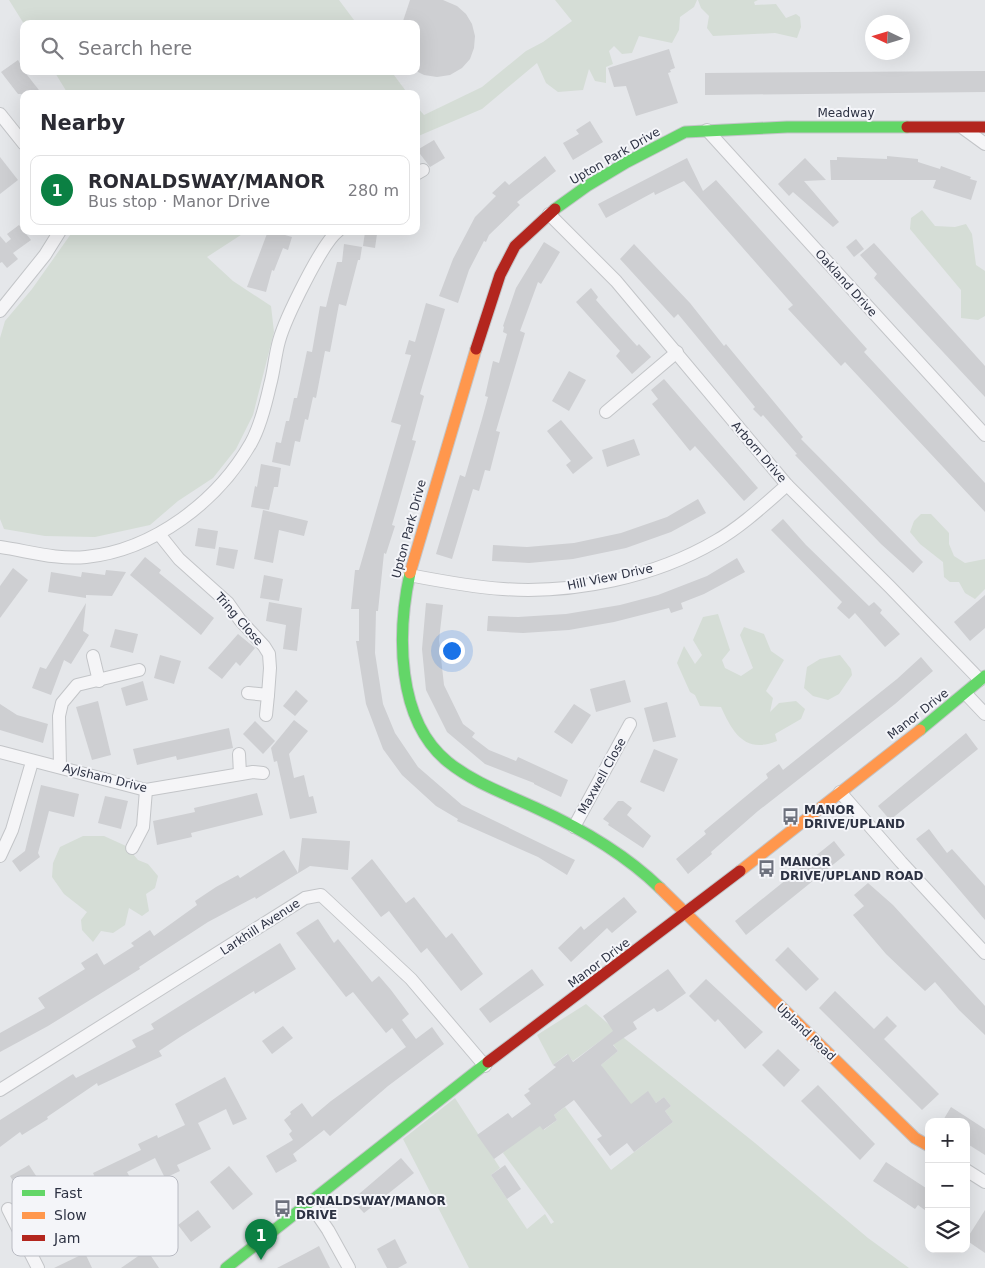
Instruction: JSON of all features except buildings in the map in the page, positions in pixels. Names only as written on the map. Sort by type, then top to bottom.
[{"type":"street","points":[[0,114],[20,139]]},
{"type":"street","name":"Meadway","points":[[707,130],[912,126],[985,127]]},
{"type":"street","points":[[963,128],[985,144]]},
{"type":"street","name":"Upton Park Drive","points":[[686,915],[668,894],[624,859],[574,827],[470,778],[445,759],[428,739],[414,713],[406,687],[402,631],[409,575],[494,291],[515,246],[549,214],[587,186],[627,162],[685,132],[707,130]]},
{"type":"street","name":"Oakland Drive","points":[[707,130],[985,436]]},
{"type":"street","name":"Arborn Drive","points":[[549,214],[616,281],[787,485],[982,678]]},
{"type":"street","points":[[0,311],[45,255],[58,235]]},
{"type":"street","points":[[0,546],[57,556],[85,557],[111,552],[159,534],[208,496],[232,471],[252,441],[270,385],[279,341],[298,295],[336,235]]},
{"type":"street","points":[[606,412],[677,352]]},
{"type":"street","name":"Hill View Drive","points":[[409,575],[480,587],[537,589],[564,588],[650,570],[715,542],[740,525],[787,485]]},
{"type":"street","name":"Tring Close","points":[[159,534],[179,559],[228,603],[269,654],[270,668],[266,715]]},
{"type":"street","points":[[93,656],[99,681]]},
{"type":"street","points":[[60,767],[59,716],[62,703],[78,685],[139,670]]},
{"type":"street","name":"Manor Drive","points":[[226,1268],[434,1102],[686,915],[966,694],[982,678]]},
{"type":"street","points":[[248,693],[268,695]]},
{"type":"street","points":[[966,694],[985,714]]},
{"type":"street","name":"Maxwell Close","points":[[574,827],[630,724]]},
{"type":"street","name":"Aylsham Drive","points":[[0,752],[32,762],[60,767],[146,790],[240,774],[263,773]]},
{"type":"street","points":[[239,754],[240,774]]},
{"type":"street","points":[[0,856],[12,830],[32,762]]},
{"type":"street","points":[[132,848],[143,827],[146,790]]},
{"type":"street","points":[[840,792],[907,869],[985,953]]},
{"type":"street","name":"Larkhill Avenue","points":[[0,1090],[306,898],[321,895],[417,986],[485,1066]]},
{"type":"street","name":"Upland Road","points":[[686,915],[908,1131],[925,1143]]},
{"type":"street","points":[[970,1173],[985,1182]]},
{"type":"street","points":[[309,1202],[328,1230],[348,1268]]},
{"type":"street","points":[[8,1209],[12,1217]]},
{"type":"street","points":[[32,1256],[38,1268]]},
{"type":"shaded area","points":[[9,0],[339,0],[354,20],[22,20]]},
{"type":"shaded area","points":[[555,0],[697,0],[694,7],[680,17],[679,30],[672,43],[639,36],[632,53],[622,54],[614,46],[609,51],[613,64],[606,67],[606,83],[595,81],[589,69],[583,90],[558,92],[546,83],[537,63],[482,109],[420,135],[420,110],[424,115],[482,87],[526,51],[543,42],[572,21]]},
{"type":"shaded area","points":[[698,0],[758,0],[754,2],[755,5],[776,4],[786,18],[796,14],[800,17],[801,27],[797,38],[775,33],[713,36],[707,28],[709,16],[701,8]]},
{"type":"shaded area","points":[[56,75],[394,75],[405,90],[66,90]]},
{"type":"shaded area","points":[[922,210],[935,226],[955,227],[966,224],[972,234],[976,265],[985,271],[985,316],[978,320],[961,318],[961,290],[910,229],[911,218]]},
{"type":"shaded area","points":[[70,235],[241,235],[207,257],[233,281],[271,306],[274,332],[253,415],[236,449],[213,478],[178,501],[150,525],[95,537],[45,536],[4,529],[0,519],[0,338],[5,321],[32,289]]},
{"type":"shaded area","points":[[921,514],[931,514],[949,533],[949,544],[954,556],[965,563],[985,559],[985,589],[975,599],[965,593],[959,582],[950,582],[944,577],[943,562],[920,544],[910,532],[914,521]]},
{"type":"shaded area","points":[[718,614],[730,650],[722,660],[725,668],[741,676],[753,668],[740,635],[744,627],[764,634],[771,651],[784,660],[766,691],[773,698],[770,712],[779,703],[796,701],[805,709],[801,719],[775,734],[777,741],[756,745],[748,743],[741,739],[730,725],[721,707],[700,706],[695,695],[690,692],[677,663],[684,646],[695,664],[702,655],[693,640],[703,617]]},
{"type":"shaded area","points":[[840,655],[851,669],[852,675],[839,694],[828,700],[813,696],[804,688],[807,667],[820,659]]},
{"type":"shaded area","points":[[83,836],[104,836],[126,846],[138,860],[148,864],[158,876],[155,888],[146,894],[149,911],[142,916],[129,908],[125,925],[113,933],[101,931],[93,942],[82,930],[81,920],[87,912],[64,894],[52,877],[53,863],[60,847]]},
{"type":"shaded area","points":[[586,1004],[624,1038],[755,1143],[868,1238],[909,1268],[469,1268],[403,1139],[455,1098],[500,1168],[491,1175],[527,1229],[545,1214],[551,1224],[554,1222],[503,1153],[528,1110],[544,1130],[557,1120],[554,1115],[565,1107],[611,1170],[673,1122],[665,1111],[671,1106],[664,1097],[656,1103],[648,1092],[624,1110],[601,1065],[618,1051],[607,1036],[573,1061],[567,1054],[553,1065],[537,1035]]},
{"type":"traffic: fast","points":[[555,209],[587,186],[627,162],[685,132],[787,127],[907,127]]},
{"type":"traffic: fast","points":[[410,573],[403,622],[405,674],[410,700],[418,723],[431,744],[448,762],[468,776],[585,833],[617,853],[660,888]]},
{"type":"traffic: fast","points":[[920,730],[985,676]]},
{"type":"traffic: fast","points":[[226,1268],[488,1062]]},
{"type":"traffic: slow","points":[[410,573],[476,349]]},
{"type":"traffic: slow","points":[[740,871],[920,730]]},
{"type":"traffic: slow","points":[[660,888],[915,1138],[925,1144]]},
{"type":"traffic: jam","points":[[907,127],[985,127]]},
{"type":"traffic: jam","points":[[476,349],[500,275],[515,246],[555,209]]},
{"type":"traffic: jam","points":[[488,1062],[740,871]]},
{"type":"place","name":"MANOR DRIVE/UPLAND","points":[[790,817]]},
{"type":"place","name":"MANOR DRIVE/UPLAND ROAD","points":[[766,869]]},
{"type":"place","name":"RONALDSWAY/MANOR DRIVE","points":[[282,1208]]},
{"type":"place","name":"RONALDSWAY/MANOR","points":[[261,1260]]}]
